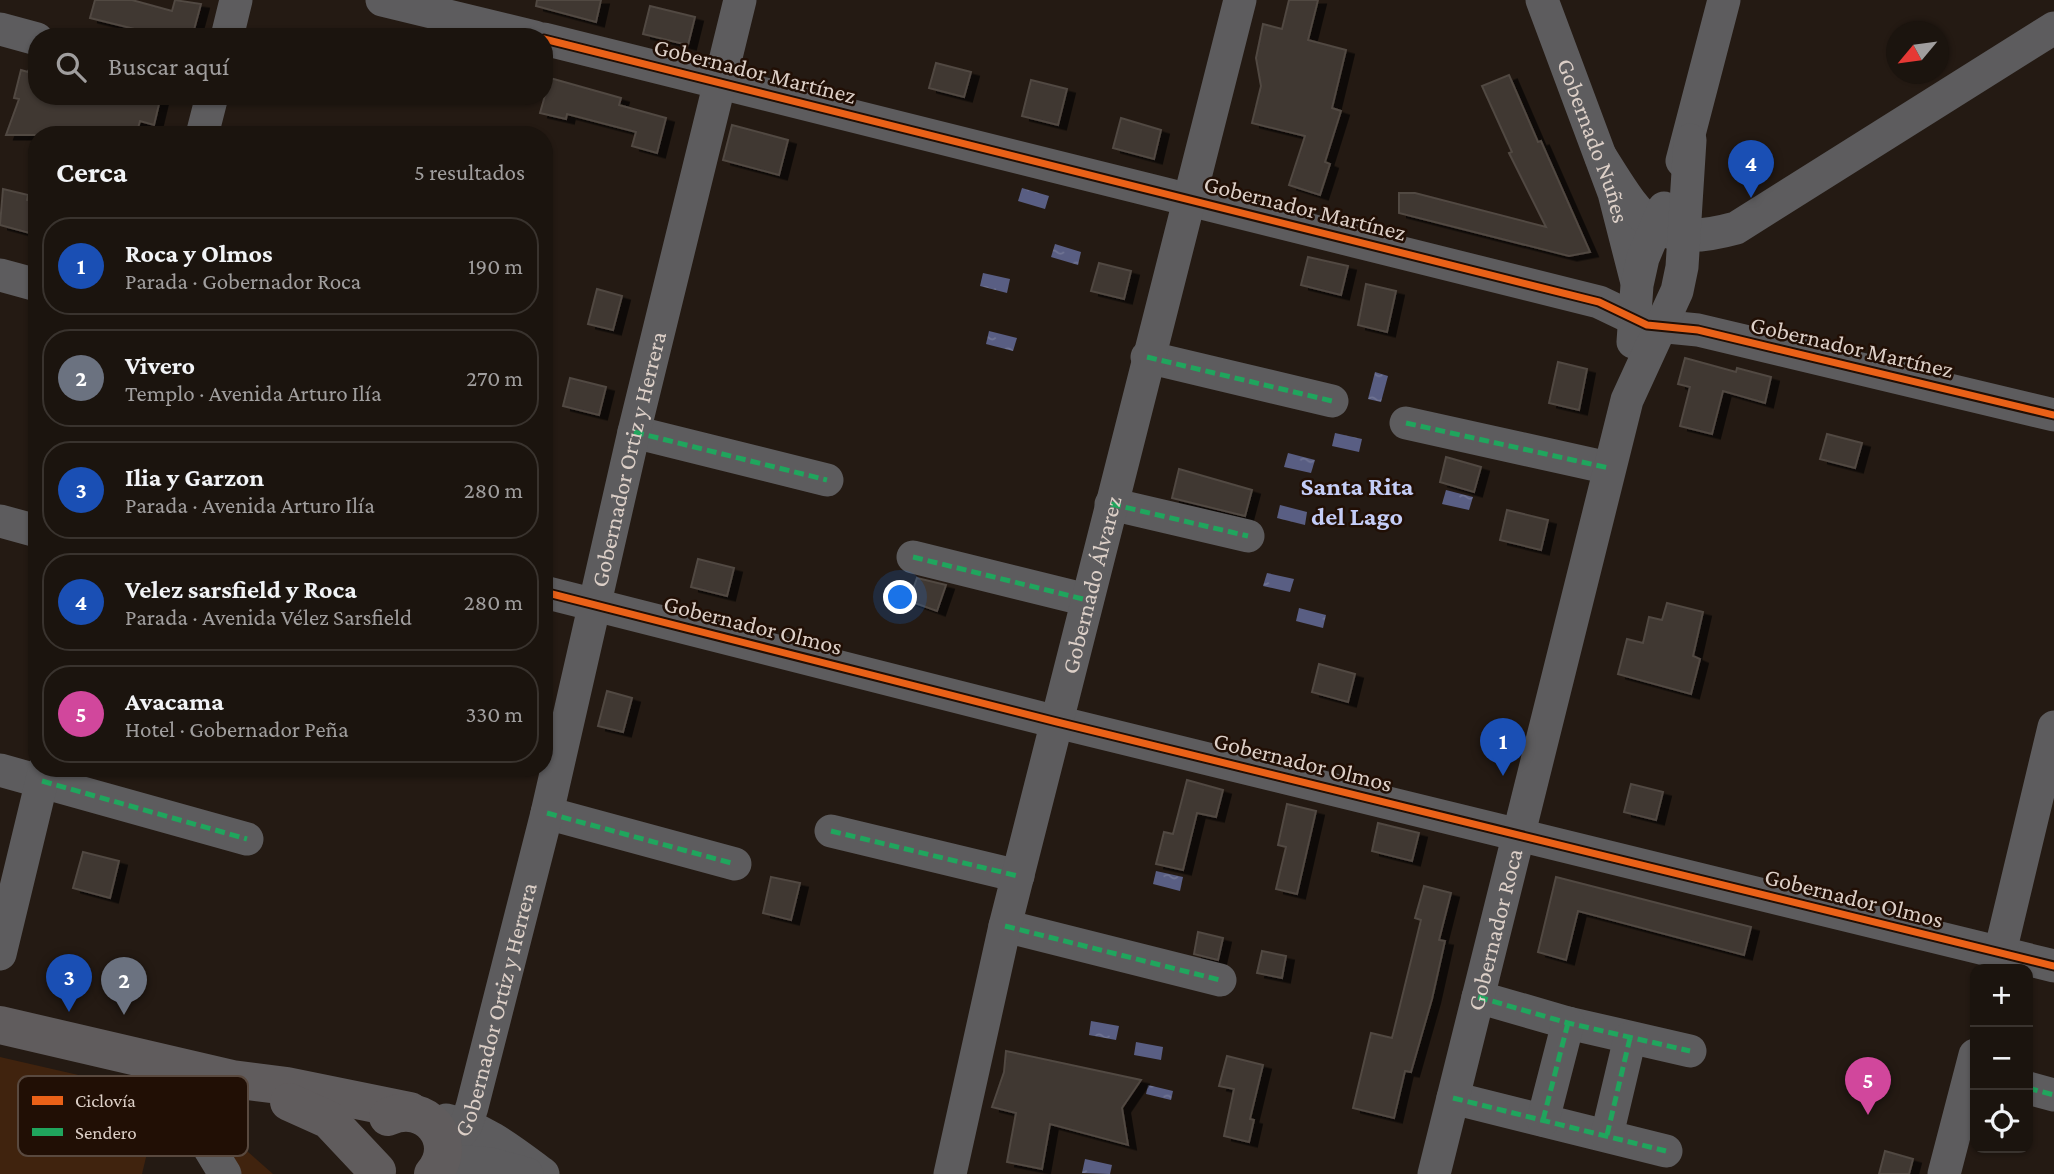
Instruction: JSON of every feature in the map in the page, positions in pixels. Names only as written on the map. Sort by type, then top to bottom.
[{"type":"main road","points":[[0,1025],[219,1076]]},
{"type":"main road","points":[[248,1081],[287,1086],[418,1114],[439,1131],[439,1166]]},
{"type":"main road","points":[[248,1085],[313,1110],[329,1120],[379,1172]]},
{"type":"main road","points":[[379,1172],[370,1151],[374,1130],[389,1116],[418,1114]]},
{"type":"street","points":[[229,28],[236,0]]},
{"type":"street","points":[[382,0],[498,28]]},
{"type":"street","name":"Gobernador Ortiz y Herrera","points":[[439,1166],[466,1125],[547,813],[634,432],[740,0]]},
{"type":"street","name":"Gobernado Álvarez","points":[[950,1174],[1005,926],[1147,357],[1240,0]]},
{"type":"street","name":"Gobernado Nuñes","points":[[1542,0],[1623,220],[1637,285]]},
{"type":"street","name":"Gobernador Roca","points":[[1434,1174],[1647,324],[1637,285],[1669,232],[1724,0]]},
{"type":"street","points":[[1601,157],[1624,194],[1669,232],[1706,236],[1737,228],[2054,28]]},
{"type":"street","points":[[0,29],[28,36]]},
{"type":"street","name":"Gobernador Martínez","points":[[553,41],[1599,302],[1647,324],[1698,330],[2054,415]]},
{"type":"street","points":[[204,126],[210,105]]},
{"type":"street","points":[[1677,291],[1714,255],[1764,213]]},
{"type":"street","name":"Gobernador Roca","points":[[1647,324],[1671,309],[1677,291],[1669,232]]},
{"type":"street","points":[[0,275],[28,283]]},
{"type":"street","points":[[1147,357],[1332,401]]},
{"type":"street","points":[[1406,423],[1609,468]]},
{"type":"street","points":[[634,432],[827,480]]},
{"type":"street","points":[[1111,504],[1248,536]]},
{"type":"street","points":[[0,522],[28,529]]},
{"type":"street","points":[[914,557],[1087,600]]},
{"type":"street","name":"Gobernador Olmos","points":[[553,594],[1057,722],[1520,835],[1998,962],[2054,966]]},
{"type":"street","points":[[1998,962],[2054,727]]},
{"type":"street","points":[[0,770],[28,773]]},
{"type":"street","points":[[0,954],[42,777]]},
{"type":"street","points":[[52,777],[247,839]]},
{"type":"street","points":[[547,813],[735,864]]},
{"type":"street","points":[[831,831],[1018,876]]},
{"type":"street","points":[[1005,926],[1220,980]]},
{"type":"street","points":[[1478,997],[1568,1023],[1690,1051]]},
{"type":"street","points":[[1543,1120],[1568,1023]]},
{"type":"street","points":[[1607,1135],[1630,1038]]},
{"type":"street","points":[[154,1061],[155,1076]]},
{"type":"street","points":[[1944,1174],[1970,1081]]},
{"type":"street","points":[[2033,1089],[2054,1095]]},
{"type":"street","points":[[1453,1098],[1666,1151]]},
{"type":"street","points":[[418,1114],[466,1125],[501,1143],[543,1174]]},
{"type":"street","points":[[214,1156],[225,1174]]},
{"type":"street","points":[[439,1166],[491,1164],[527,1174]]},
{"type":"shaded area","points":[[0,1057],[83,1076],[18,1076],[18,1156],[146,1156],[142,1174],[0,1174]]},
{"type":"shaded area","points":[[248,1152],[273,1174],[220,1174],[225,1156],[248,1156]]},
{"type":"water","points":[[1022,188],[1049,196],[1045,209],[1018,201]]},
{"type":"water","points":[[1055,244],[1081,252],[1078,265],[1051,257]]},
{"type":"water","points":[[983,273],[1010,279],[1007,293],[980,286]]},
{"type":"water","points":[[989,331],[1017,338],[1013,351],[986,344]]},
{"type":"water","points":[[1375,372],[1388,376],[1381,402],[1368,399]]},
{"type":"water","points":[[1335,433],[1362,439],[1359,452],[1332,446]]},
{"type":"water","points":[[1288,453],[1315,460],[1311,473],[1284,467]]},
{"type":"water","points":[[1446,490],[1473,497],[1469,510],[1442,504]]},
{"type":"water","points":[[1280,505],[1307,512],[1305,525],[1277,518]]},
{"type":"water","points":[[1267,573],[1294,579],[1290,592],[1263,586]]},
{"type":"water","points":[[1299,608],[1326,615],[1323,628],[1296,621]]},
{"type":"water","points":[[1156,871],[1183,877],[1180,891],[1153,884]]},
{"type":"water","points":[[1091,1021],[1119,1026],[1116,1040],[1089,1035]]},
{"type":"water","points":[[1136,1042],[1163,1047],[1161,1060],[1134,1055]]},
{"type":"water","points":[[1148,1085],[1173,1091],[1171,1100],[1146,1094]]},
{"type":"water","points":[[1085,1159],[1112,1165],[1110,1174],[1082,1173]]},
{"type":"building","points":[[95,0],[132,0],[172,11],[175,0],[201,4],[194,28],[131,28],[90,18]]},
{"type":"building","points":[[537,0],[601,0],[596,22],[536,6]]},
{"type":"building","points":[[1289,0],[1318,0],[1308,40],[1346,50],[1332,108],[1341,111],[1325,162],[1330,164],[1320,195],[1289,185],[1305,136],[1252,123],[1261,86],[1256,58],[1263,24],[1282,29]]},
{"type":"building","points":[[650,6],[695,17],[688,45],[643,34]]},
{"type":"building","points":[[936,63],[971,72],[964,97],[929,88]]},
{"type":"building","points":[[21,70],[28,72],[28,105],[159,105],[154,125],[140,121],[139,126],[28,126],[28,135],[6,135],[19,99],[14,98]]},
{"type":"building","points":[[1509,75],[1590,252],[1569,256],[1399,213],[1399,193],[1415,193],[1546,227],[1509,153],[1512,152],[1482,86]]},
{"type":"building","points":[[553,79],[621,98],[619,105],[666,118],[657,153],[632,146],[636,132],[567,114],[566,119],[540,113],[542,105],[553,105]]},
{"type":"building","points":[[1031,80],[1067,89],[1058,125],[1022,116]]},
{"type":"building","points":[[1121,118],[1161,130],[1154,159],[1113,148]]},
{"type":"building","points":[[732,125],[788,140],[779,175],[723,160]]},
{"type":"building","points":[[3,189],[28,195],[28,233],[0,225]]},
{"type":"building","points":[[1308,257],[1348,266],[1341,295],[1301,285]]},
{"type":"building","points":[[1099,263],[1131,271],[1124,299],[1091,291]]},
{"type":"building","points":[[1366,284],[1396,291],[1387,332],[1358,325]]},
{"type":"building","points":[[597,289],[622,296],[613,330],[588,324]]},
{"type":"building","points":[[1685,358],[1736,372],[1737,368],[1771,377],[1765,403],[1723,391],[1712,434],[1680,426],[1690,387],[1678,384]]},
{"type":"building","points":[[1558,362],[1587,369],[1579,410],[1549,403]]},
{"type":"building","points":[[570,378],[606,387],[599,415],[563,406]]},
{"type":"building","points":[[1827,434],[1862,443],[1855,468],[1820,459]]},
{"type":"building","points":[[1446,457],[1481,467],[1474,492],[1440,482]]},
{"type":"building","points":[[1179,469],[1252,490],[1245,516],[1172,498]]},
{"type":"building","points":[[1507,510],[1548,520],[1541,550],[1500,540]]},
{"type":"building","points":[[698,559],[734,568],[727,596],[691,587]]},
{"type":"building","points":[[917,578],[946,585],[937,611],[909,601]]},
{"type":"building","points":[[1667,603],[1703,612],[1693,656],[1700,659],[1691,694],[1618,674],[1627,639],[1643,643],[1649,617],[1662,620]]},
{"type":"building","points":[[1319,664],[1355,674],[1348,702],[1312,692]]},
{"type":"building","points":[[607,691],[632,698],[623,732],[598,726]]},
{"type":"building","points":[[1187,780],[1223,790],[1216,817],[1197,813],[1183,870],[1156,864],[1164,832],[1173,834]]},
{"type":"building","points":[[1631,784],[1663,792],[1656,820],[1624,812]]},
{"type":"building","points":[[1287,804],[1316,811],[1297,894],[1276,889],[1286,847],[1278,845]]},
{"type":"building","points":[[1378,823],[1419,833],[1412,861],[1372,851]]},
{"type":"building","points":[[83,852],[119,861],[110,898],[73,888]]},
{"type":"building","points":[[771,877],[800,883],[791,920],[763,913]]},
{"type":"building","points":[[1556,877],[1751,927],[1744,955],[1578,911],[1566,960],[1538,952]]},
{"type":"building","points":[[1424,886],[1451,893],[1439,940],[1445,941],[1411,1072],[1405,1071],[1394,1118],[1353,1108],[1371,1033],[1392,1038],[1421,920],[1415,918]]},
{"type":"building","points":[[1198,932],[1223,938],[1218,960],[1194,954]]},
{"type":"building","points":[[1262,951],[1286,956],[1282,978],[1257,973]]},
{"type":"building","points":[[1006,1051],[1141,1080],[1122,1108],[1128,1145],[1050,1124],[1042,1169],[1007,1162],[1016,1113],[992,1107],[1004,1072]]},
{"type":"building","points":[[1227,1056],[1263,1065],[1250,1119],[1254,1120],[1249,1142],[1224,1136],[1234,1089],[1219,1086]]},
{"type":"building","points":[[1885,1151],[1913,1159],[1909,1174],[1879,1174]]},
{"type":"marked path","points":[[1147,357],[1332,401]]},
{"type":"marked path","points":[[1406,423],[1609,468]]},
{"type":"marked path","points":[[634,432],[827,480]]},
{"type":"marked path","points":[[1111,504],[1248,536]]},
{"type":"marked path","points":[[913,557],[1087,600]]},
{"type":"marked path","points":[[42,781],[247,839]]},
{"type":"marked path","points":[[547,813],[735,864]]},
{"type":"marked path","points":[[831,831],[1018,876]]},
{"type":"marked path","points":[[1005,926],[1220,980]]},
{"type":"marked path","points":[[1478,997],[1568,1023],[1690,1051]]},
{"type":"marked path","points":[[1543,1120],[1568,1023]]},
{"type":"marked path","points":[[1607,1135],[1630,1038]]},
{"type":"marked path","points":[[2033,1089],[2054,1095]]},
{"type":"marked path","points":[[1453,1098],[1666,1151]]},
{"type":"cycle path","points":[[553,41],[1599,302],[1647,325],[1698,330],[2054,415]]},
{"type":"cycle path","points":[[553,594],[1057,722],[2054,966]]},
{"type":"place","name":"Velez sarsfield y Roca","points":[[1751,198]]},
{"type":"place","name":"Roca y Olmos","points":[[1503,776]]},
{"type":"place","name":"Ilia y Garzon","points":[[69,1012]]},
{"type":"place","name":"Vivero","points":[[124,1015]]},
{"type":"place","name":"Avacama","points":[[1868,1115]]},
{"type":"district","name":"Santa Rita del Lago","points":[[1357,501]]}]
